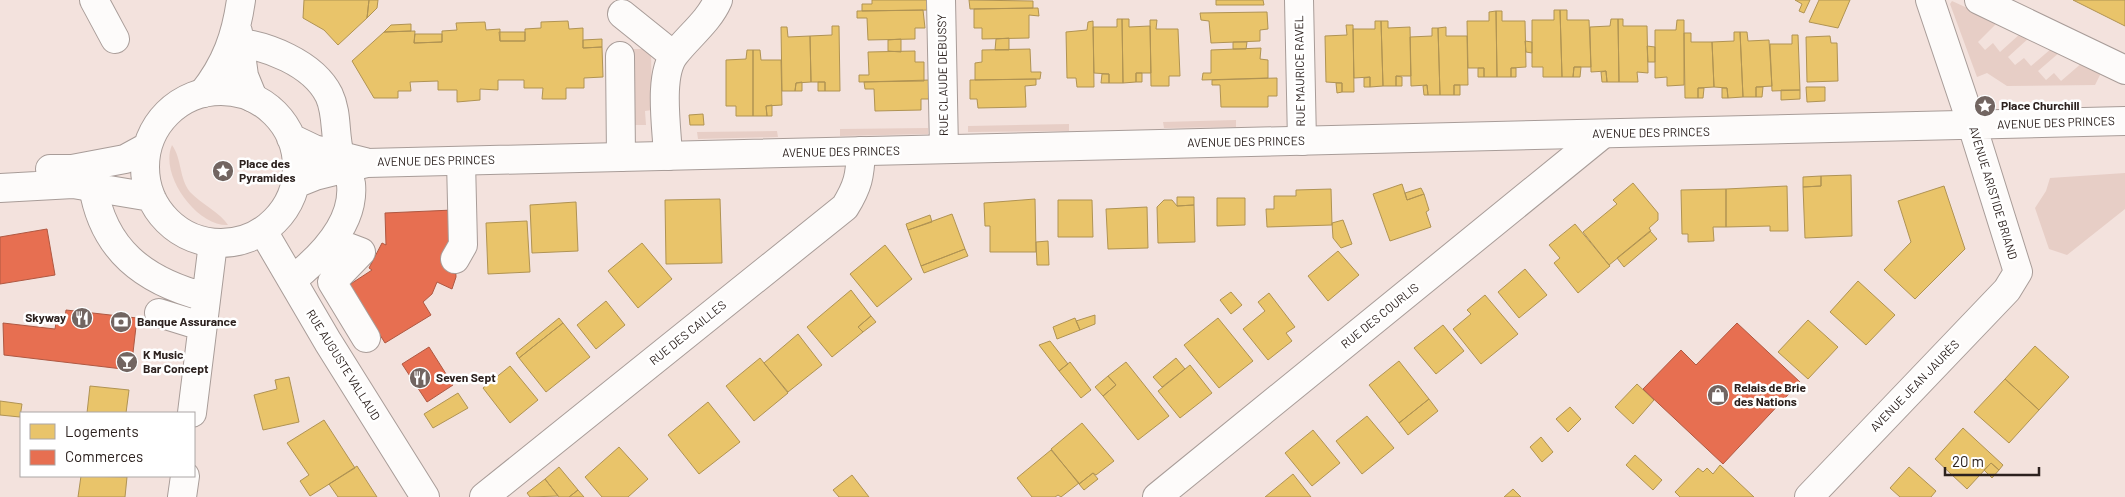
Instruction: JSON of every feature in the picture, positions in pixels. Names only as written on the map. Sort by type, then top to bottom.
[{"type":"main road","points":[[203,93],[219,74],[236,37],[242,0]]},
{"type":"main road","points":[[668,156],[666,69],[673,56],[714,11],[718,0]]},
{"type":"main road","name":"RUE CLAUDE DEBUSSY","points":[[941,0],[944,149]]},
{"type":"main road","name":"RUE MAURICE RAVEL","points":[[1299,0],[1302,141]]},
{"type":"main road","name":"AVENUE ARISTIDE BRIAND","points":[[1930,0],[2018,272]]},
{"type":"main road","points":[[1978,0],[2125,70]]},
{"type":"main road","points":[[89,1],[115,39]]},
{"type":"main road","points":[[622,14],[673,56]]},
{"type":"main road","points":[[236,37],[244,76],[253,98]]},
{"type":"main road","points":[[236,37],[285,56],[320,82],[330,96],[351,162],[349,201],[340,227],[322,255],[292,280]]},
{"type":"main road","points":[[620,56],[621,157]]},
{"type":"main road","points":[[228,91],[253,98],[269,108],[282,121],[291,138],[297,161],[295,184],[288,202],[277,219],[263,232],[238,242],[213,243],[193,238],[175,229],[160,215],[150,197],[144,172],[147,147],[160,121],[172,109],[186,100],[203,93],[228,91]]},
{"type":"main road","name":"AVENUE DES PRINCES","points":[[295,184],[351,162],[2125,121]]},
{"type":"main road","name":"RUE DES COURLIS","points":[[1157,497],[1603,134]]},
{"type":"main road","name":"AVENUE DES PRINCES","points":[[291,138],[314,149],[351,162]]},
{"type":"main road","points":[[0,170],[72,169],[125,159],[147,147]]},
{"type":"main road","name":"RUE DES CAILLES","points":[[484,497],[845,208],[856,190],[860,177],[861,151]]},
{"type":"main road","points":[[455,259],[463,245],[461,160]]},
{"type":"main road","points":[[0,188],[73,184],[150,197]]},
{"type":"main road","points":[[93,186],[96,210],[117,247],[136,265],[165,284],[204,297]]},
{"type":"main road","name":"RUE AUGUSTE VALLAUD","points":[[263,232],[328,342],[425,497]]},
{"type":"main road","points":[[332,241],[360,252],[332,282],[366,338]]},
{"type":"main road","points":[[192,412],[204,297],[213,243]]},
{"type":"main road","name":"AVENUE JEAN JAURÈS","points":[[1808,497],[2007,290],[2018,272]]},
{"type":"main road","points":[[159,312],[201,326]]},
{"type":"main road","points":[[182,497],[185,477]]},
{"type":"shaded area","points":[[1952,1],[1998,22],[1978,42],[1985,50],[1993,43],[2000,52],[2021,33],[2030,37],[2008,57],[2015,65],[2024,58],[2031,66],[2052,48],[2060,52],[2038,71],[2046,80],[2054,73],[2061,81],[2083,62],[2102,71],[2095,85],[2007,86],[1987,73],[1977,77],[1950,4]]},
{"type":"shaded area","points":[[630,49],[651,49],[652,110],[645,111],[646,125],[633,125]]},
{"type":"shaded area","points":[[1236,120],[1236,127],[1164,128],[1163,122]]},
{"type":"shaded area","points":[[1069,124],[1069,131],[968,132],[968,126]]},
{"type":"shaded area","points":[[928,128],[928,134],[840,136],[840,129]]},
{"type":"shaded area","points":[[777,131],[778,137],[698,139],[697,132]]},
{"type":"shaded area","points":[[172,145],[186,187],[200,201],[221,216],[228,225],[216,223],[204,217],[183,196],[171,170],[169,157]]},
{"type":"shaded area","points":[[2125,173],[2125,209],[2067,255],[2049,249],[2035,208],[2046,191],[2050,178]]},
{"type":"building: Logements","points":[[304,0],[369,0],[367,18],[338,45],[324,30],[303,18]]},
{"type":"building: Logements","points":[[369,0],[378,0],[377,8],[367,18]]},
{"type":"building: Logements","points":[[872,0],[929,0],[929,10],[862,11],[862,4],[872,4]]},
{"type":"building: Logements","points":[[969,0],[1033,1],[1033,8],[970,9]]},
{"type":"building: Logements","points":[[1216,0],[1263,0],[1264,5],[1216,5]]},
{"type":"building: Logements","points":[[1795,0],[1810,0],[1804,13],[1799,11],[1802,4]]},
{"type":"building: Logements","points":[[1819,0],[1850,0],[1838,28],[1809,22]]},
{"type":"building: Logements","points":[[2073,0],[2125,0],[2125,26]]},
{"type":"building: Logements","points":[[1038,8],[1039,16],[1029,15],[1029,38],[982,39],[982,28],[974,28],[974,9]]},
{"type":"building: Logements","points":[[923,10],[925,28],[915,28],[915,39],[868,40],[867,18],[857,18],[857,11]]},
{"type":"building: Logements","points":[[1554,10],[1560,10],[1562,77],[1543,77],[1543,67],[1532,67],[1532,20],[1554,20]]},
{"type":"building: Logements","points":[[1560,10],[1567,10],[1567,20],[1589,20],[1591,67],[1574,67],[1573,77],[1562,77]]},
{"type":"building: Logements","points":[[1496,11],[1497,77],[1484,77],[1484,68],[1468,68],[1467,21],[1489,21],[1489,12]]},
{"type":"building: Logements","points":[[1496,11],[1502,11],[1502,21],[1525,21],[1526,67],[1511,68],[1511,77],[1497,77]]},
{"type":"building: Logements","points":[[1267,12],[1268,29],[1260,30],[1260,41],[1211,43],[1209,21],[1201,20],[1200,13]]},
{"type":"building: Logements","points":[[1117,19],[1122,19],[1123,83],[1109,83],[1109,74],[1094,73],[1093,27],[1117,27]]},
{"type":"building: Logements","points":[[1122,19],[1129,19],[1129,27],[1150,26],[1151,73],[1136,73],[1136,82],[1123,83]]},
{"type":"building: Logements","points":[[1611,19],[1618,19],[1619,82],[1607,82],[1606,71],[1591,72],[1590,27],[1610,26]]},
{"type":"building: Logements","points":[[1618,19],[1623,19],[1623,26],[1647,26],[1648,73],[1637,72],[1638,82],[1619,82]]},
{"type":"building: Logements","points":[[1150,20],[1157,20],[1156,29],[1178,29],[1180,76],[1169,76],[1169,86],[1151,86]]},
{"type":"building: Logements","points":[[1677,20],[1684,20],[1684,85],[1667,86],[1667,77],[1655,78],[1655,30],[1676,30]]},
{"type":"building: Logements","points":[[568,21],[569,29],[583,28],[583,48],[602,47],[603,77],[584,78],[584,88],[566,88],[566,99],[542,99],[543,88],[524,88],[524,80],[498,80],[498,90],[480,89],[480,100],[457,102],[457,90],[438,90],[438,81],[410,82],[411,91],[398,91],[398,98],[374,98],[352,61],[384,32],[415,31],[414,43],[442,42],[442,31],[457,30],[456,23],[485,22],[486,30],[500,29],[500,41],[525,41],[525,29],[541,28],[541,22]]},
{"type":"building: Logements","points":[[1093,21],[1094,87],[1077,87],[1076,78],[1067,78],[1066,32],[1087,30],[1088,22]]},
{"type":"building: Logements","points":[[1375,21],[1381,21],[1383,86],[1370,87],[1370,77],[1354,78],[1353,29],[1375,29]]},
{"type":"building: Logements","points":[[1381,21],[1388,21],[1388,28],[1410,27],[1411,76],[1396,76],[1396,86],[1383,86]]},
{"type":"building: Logements","points":[[411,24],[411,31],[384,32],[391,25]]},
{"type":"building: Logements","points":[[1346,25],[1353,25],[1354,92],[1342,92],[1342,83],[1326,82],[1325,36],[1347,35]]},
{"type":"building: Logements","points":[[832,26],[839,26],[840,91],[825,91],[825,82],[811,82],[810,36],[832,35]]},
{"type":"building: Logements","points":[[781,27],[787,27],[788,37],[810,36],[811,82],[796,83],[795,91],[782,91]]},
{"type":"building: Logements","points":[[1446,27],[1446,36],[1467,36],[1468,85],[1454,85],[1454,95],[1440,95],[1438,28]]},
{"type":"building: Logements","points":[[1432,28],[1438,28],[1440,95],[1428,95],[1427,85],[1411,86],[1410,37],[1432,36]]},
{"type":"building: Logements","points":[[499,32],[525,32],[525,41],[500,41]]},
{"type":"building: Logements","points":[[1734,32],[1740,32],[1743,97],[1728,98],[1727,88],[1714,87],[1712,42],[1734,41]]},
{"type":"building: Logements","points":[[1740,32],[1747,32],[1748,41],[1769,40],[1772,86],[1756,87],[1756,97],[1743,97]]},
{"type":"building: Logements","points":[[1684,33],[1691,33],[1691,42],[1712,42],[1714,87],[1698,88],[1698,98],[1685,98]]},
{"type":"building: Logements","points":[[415,34],[442,34],[442,42],[414,43]]},
{"type":"building: Logements","points":[[1792,35],[1798,35],[1800,90],[1772,91],[1770,44],[1792,44]]},
{"type":"building: Logements","points":[[1830,36],[1831,43],[1837,43],[1838,81],[1807,82],[1806,37]]},
{"type":"building: Logements","points":[[1009,38],[1009,50],[995,50],[996,39]]},
{"type":"building: Logements","points":[[602,39],[602,47],[583,48],[583,40]]},
{"type":"building: Logements","points":[[901,39],[901,52],[888,51],[888,40]]},
{"type":"building: Logements","points":[[1525,41],[1532,42],[1532,53],[1526,52]]},
{"type":"building: Logements","points":[[1233,42],[1247,42],[1246,49],[1233,49]]},
{"type":"building: Logements","points":[[1647,46],[1655,47],[1655,62],[1648,62]]},
{"type":"building: Logements","points":[[1261,48],[1260,59],[1268,60],[1268,78],[1202,80],[1203,73],[1211,73],[1211,50]]},
{"type":"building: Logements","points":[[1030,49],[1031,72],[1041,72],[1040,79],[975,80],[975,63],[982,62],[982,50]]},
{"type":"building: Logements","points":[[747,50],[753,50],[753,116],[736,116],[736,106],[726,106],[726,60],[746,59]]},
{"type":"building: Logements","points":[[753,50],[760,50],[761,60],[781,60],[782,105],[766,106],[767,116],[753,116]]},
{"type":"building: Logements","points":[[915,51],[915,62],[924,62],[924,81],[859,82],[859,75],[869,75],[868,52]]},
{"type":"building: Logements","points":[[1574,67],[1581,67],[1580,77],[1573,77]]},
{"type":"building: Logements","points":[[1478,68],[1484,68],[1484,77],[1478,77]]},
{"type":"building: Logements","points":[[1511,68],[1516,68],[1516,77],[1511,77]]},
{"type":"building: Logements","points":[[1606,71],[1607,82],[1602,82],[1601,72]]},
{"type":"building: Logements","points":[[1136,73],[1142,73],[1142,82],[1136,82]]},
{"type":"building: Logements","points":[[1102,74],[1109,74],[1109,83],[1101,83]]},
{"type":"building: Logements","points":[[1396,76],[1402,77],[1402,86],[1396,86]]},
{"type":"building: Logements","points":[[1370,77],[1370,87],[1364,87],[1364,78]]},
{"type":"building: Logements","points":[[1277,78],[1277,96],[1268,96],[1268,107],[1221,107],[1220,85],[1212,85],[1212,80]]},
{"type":"building: Logements","points":[[1036,79],[1036,85],[1025,86],[1026,107],[978,108],[977,99],[970,99],[970,80]]},
{"type":"building: Logements","points":[[929,80],[930,99],[921,99],[921,110],[875,111],[874,89],[865,89],[864,82]]},
{"type":"building: Logements","points":[[802,82],[802,91],[795,91],[796,83]]},
{"type":"building: Logements","points":[[818,82],[825,82],[825,91],[818,91]]},
{"type":"building: Logements","points":[[1336,83],[1342,83],[1342,92],[1337,93]]},
{"type":"building: Logements","points":[[1427,85],[1428,95],[1424,95],[1423,86]]},
{"type":"building: Logements","points":[[1454,85],[1460,85],[1460,95],[1454,95]]},
{"type":"building: Logements","points":[[1756,87],[1763,87],[1762,97],[1756,97]]},
{"type":"building: Logements","points":[[1806,87],[1825,87],[1825,101],[1807,102]]},
{"type":"building: Logements","points":[[1698,88],[1704,88],[1703,98],[1698,98]]},
{"type":"building: Logements","points":[[1722,88],[1727,88],[1728,98],[1722,98]]},
{"type":"building: Logements","points":[[1781,90],[1800,90],[1800,99],[1781,100]]},
{"type":"building: Logements","points":[[772,105],[772,116],[767,116],[766,106]]},
{"type":"building: Logements","points":[[703,114],[704,125],[690,125],[689,115]]},
{"type":"building: Logements","points":[[1851,175],[1852,236],[1805,238],[1803,187],[1821,186],[1821,176]]},
{"type":"building: Logements","points":[[1821,176],[1821,186],[1803,187],[1803,177]]},
{"type":"building: Logements","points":[[1633,183],[1658,213],[1658,220],[1649,228],[1651,231],[1609,265],[1583,232],[1617,204],[1613,200]]},
{"type":"building: Logements","points":[[1402,184],[1407,200],[1424,194],[1429,210],[1426,212],[1431,227],[1390,241],[1373,194]]},
{"type":"building: Logements","points":[[1787,186],[1788,231],[1770,231],[1770,226],[1726,227],[1726,189]]},
{"type":"building: Logements","points":[[1944,186],[1965,249],[1915,299],[1884,270],[1911,242],[1898,201]]},
{"type":"building: Logements","points":[[1421,188],[1424,194],[1407,200],[1405,193]]},
{"type":"building: Logements","points":[[1331,189],[1332,225],[1267,227],[1266,209],[1274,209],[1274,196],[1296,196],[1296,190]]},
{"type":"building: Logements","points":[[1726,189],[1726,227],[1713,227],[1714,241],[1688,242],[1688,234],[1682,234],[1681,190]]},
{"type":"building: Logements","points":[[1177,197],[1194,197],[1194,205],[1177,206]]},
{"type":"building: Logements","points":[[1217,198],[1245,198],[1245,225],[1217,226]]},
{"type":"building: Logements","points":[[720,199],[722,263],[666,264],[665,200]]},
{"type":"building: Logements","points":[[1035,199],[1036,252],[990,252],[990,226],[985,226],[984,203]]},
{"type":"building: Logements","points":[[1058,200],[1092,200],[1093,237],[1058,237]]},
{"type":"building: Logements","points":[[1164,200],[1172,200],[1177,206],[1194,205],[1195,242],[1158,243],[1157,207]]},
{"type":"building: Logements","points":[[576,202],[578,251],[532,253],[530,205]]},
{"type":"building: Logements","points":[[1147,207],[1148,248],[1108,249],[1106,209]]},
{"type":"building: Logements","points":[[952,214],[965,249],[921,266],[908,230]]},
{"type":"building: Logements","points":[[930,215],[932,222],[908,230],[906,224]]},
{"type":"building: Logements","points":[[1343,220],[1352,244],[1341,248],[1333,238],[1332,223]]},
{"type":"building: Logements","points":[[527,221],[530,272],[488,274],[486,223]]},
{"type":"building: Logements","points":[[1575,224],[1610,266],[1578,293],[1554,263],[1560,258],[1549,245]]},
{"type":"building: Logements","points":[[1650,231],[1657,239],[1624,267],[1617,258]]},
{"type":"building: Logements","points":[[1048,241],[1049,265],[1037,265],[1036,242]]},
{"type":"building: Logements","points":[[642,243],[672,279],[638,308],[608,271]]},
{"type":"building: Logements","points":[[885,245],[912,279],[877,307],[850,274]]},
{"type":"building: Logements","points":[[965,249],[968,256],[924,273],[921,266]]},
{"type":"building: Logements","points":[[1338,251],[1359,275],[1328,301],[1308,276]]},
{"type":"building: Logements","points":[[1525,269],[1547,295],[1519,318],[1498,292]]},
{"type":"building: Logements","points":[[1858,281],[1895,315],[1866,345],[1830,312]]},
{"type":"building: Logements","points":[[851,290],[871,316],[858,327],[863,332],[832,357],[807,327]]},
{"type":"building: Logements","points":[[1231,292],[1242,305],[1231,314],[1220,300]]},
{"type":"building: Logements","points":[[1269,293],[1295,327],[1286,333],[1292,341],[1268,360],[1243,329],[1265,311],[1258,302]]},
{"type":"building: Logements","points":[[1485,295],[1518,334],[1481,364],[1453,329],[1471,314],[1467,310]]},
{"type":"building: Logements","points":[[606,301],[625,325],[596,349],[577,325]]},
{"type":"building: Logements","points":[[1095,315],[1095,324],[1080,330],[1076,321]]},
{"type":"building: Logements","points":[[871,316],[876,322],[863,332],[858,327]]},
{"type":"building: Logements","points":[[559,318],[563,323],[519,358],[516,353]]},
{"type":"building: Logements","points":[[1075,318],[1080,330],[1057,339],[1053,327]]},
{"type":"building: Logements","points":[[1218,318],[1253,361],[1219,388],[1184,345]]},
{"type":"building: Logements","points":[[1808,320],[1838,347],[1808,379],[1778,352]]},
{"type":"building: Logements","points":[[563,323],[590,357],[546,392],[519,358]]},
{"type":"building: Logements","points":[[1443,325],[1464,351],[1436,374],[1414,348]]},
{"type":"building: Logements","points":[[798,334],[822,365],[788,392],[764,363]]},
{"type":"building: Logements","points":[[1050,341],[1068,364],[1059,371],[1039,345]]},
{"type":"building: Logements","points":[[2035,346],[2069,377],[2039,410],[2005,379]]},
{"type":"building: Logements","points":[[760,358],[788,393],[754,421],[726,386]]},
{"type":"building: Logements","points":[[1176,358],[1185,369],[1162,387],[1153,377]]},
{"type":"building: Logements","points":[[1399,361],[1429,399],[1399,423],[1369,385]]},
{"type":"building: Logements","points":[[1070,362],[1091,390],[1081,398],[1059,371]]},
{"type":"building: Logements","points":[[1126,362],[1169,416],[1138,440],[1103,396],[1116,385],[1108,376]]},
{"type":"building: Logements","points":[[1190,365],[1212,393],[1180,418],[1158,391]]},
{"type":"building: Logements","points":[[510,366],[538,400],[510,423],[483,388]]},
{"type":"building: Logements","points":[[1108,376],[1116,385],[1103,396],[1095,387]]},
{"type":"building: Logements","points":[[289,377],[299,422],[263,430],[254,395],[277,389],[275,380]]},
{"type":"building: Logements","points":[[2005,379],[2039,410],[2009,443],[1974,412]]},
{"type":"building: Logements","points":[[1637,384],[1654,400],[1633,424],[1615,407]]},
{"type":"building: Logements","points":[[90,386],[129,390],[126,412],[87,412]]},
{"type":"building: Logements","points":[[458,393],[468,408],[433,428],[424,414]]},
{"type":"building: Logements","points":[[1429,399],[1438,411],[1408,435],[1399,423]]},
{"type":"building: Logements","points":[[0,401],[22,404],[20,417],[0,415]]},
{"type":"building: Logements","points":[[708,402],[740,442],[699,474],[668,435]]},
{"type":"building: Logements","points":[[1570,407],[1581,419],[1568,432],[1556,419]]},
{"type":"building: Logements","points":[[1367,416],[1394,448],[1362,474],[1336,441]]},
{"type":"building: Logements","points":[[324,420],[355,468],[310,496],[300,481],[309,475],[287,443]]},
{"type":"building: Logements","points":[[1082,423],[1114,461],[1096,475],[1093,473],[1079,484],[1051,449]]},
{"type":"building: Logements","points":[[1963,428],[2003,465],[1999,470],[1991,463],[1967,489],[1935,459]]},
{"type":"building: Logements","points":[[1313,430],[1340,463],[1312,486],[1285,453]]},
{"type":"building: Logements","points":[[1541,437],[1553,452],[1542,462],[1530,447]]},
{"type":"building: Logements","points":[[619,447],[648,479],[628,497],[602,497],[585,477]]},
{"type":"building: Logements","points":[[1051,450],[1079,483],[1061,497],[1058,495],[1055,497],[1032,497],[1017,478]]},
{"type":"building: Logements","points":[[1635,455],[1662,480],[1653,490],[1626,465]]},
{"type":"building: Logements","points":[[1991,463],[1999,470],[1992,478],[1984,470]]},
{"type":"building: Logements","points":[[1720,465],[1754,497],[1680,497],[1675,492],[1698,468],[1703,472],[1707,468],[1713,474]]},
{"type":"building: Logements","points":[[357,466],[377,497],[338,497],[329,484]]},
{"type":"building: Logements","points":[[559,467],[578,490],[569,497],[559,497],[545,479]]},
{"type":"building: Logements","points":[[1909,467],[1936,491],[1931,497],[1900,497],[1890,488]]},
{"type":"building: Logements","points":[[1093,473],[1098,479],[1084,490],[1079,484]]},
{"type":"building: Logements","points":[[1293,474],[1311,497],[1265,497]]},
{"type":"building: Logements","points":[[852,475],[869,497],[839,497],[833,490]]},
{"type":"building: Logements","points":[[81,477],[127,477],[125,497],[78,497]]},
{"type":"building: Logements","points":[[545,479],[558,496],[530,497],[527,493]]},
{"type":"building: Logements","points":[[1513,489],[1521,497],[1504,497]]},
{"type":"building: Logements","points":[[578,490],[584,497],[569,497]]},
{"type":"building: Commerces","points":[[453,210],[456,277],[452,289],[437,282],[432,294],[423,302],[431,315],[385,343],[349,285],[372,270],[369,268],[382,243],[386,245],[385,213]]},
{"type":"building: Commerces","points":[[47,229],[55,275],[0,284],[0,237]]},
{"type":"building: Commerces","points":[[66,310],[137,318],[131,370],[4,355],[3,323],[55,329],[57,317],[65,318]]},
{"type":"building: Commerces","name":"Relais de Brie des Nations","points":[[1737,323],[1800,382],[1723,464],[1643,389],[1681,350],[1696,365]]},
{"type":"building: Commerces","points":[[429,347],[453,385],[427,402],[402,364]]},
{"type":"place","name":"Place Churchill","points":[[1985,106]]},
{"type":"place","name":"Place des Pyramides","points":[[223,171]]},
{"type":"place","name":"Skyway","points":[[82,318]]},
{"type":"place","name":"Banque Assurance","points":[[121,322]]},
{"type":"place","name":"K Music Bar Concept","points":[[127,362]]},
{"type":"place","name":"Seven Sept","points":[[420,378]]},
{"type":"place","name":"Relais de Brie des Nations","points":[[1718,395]]}]
